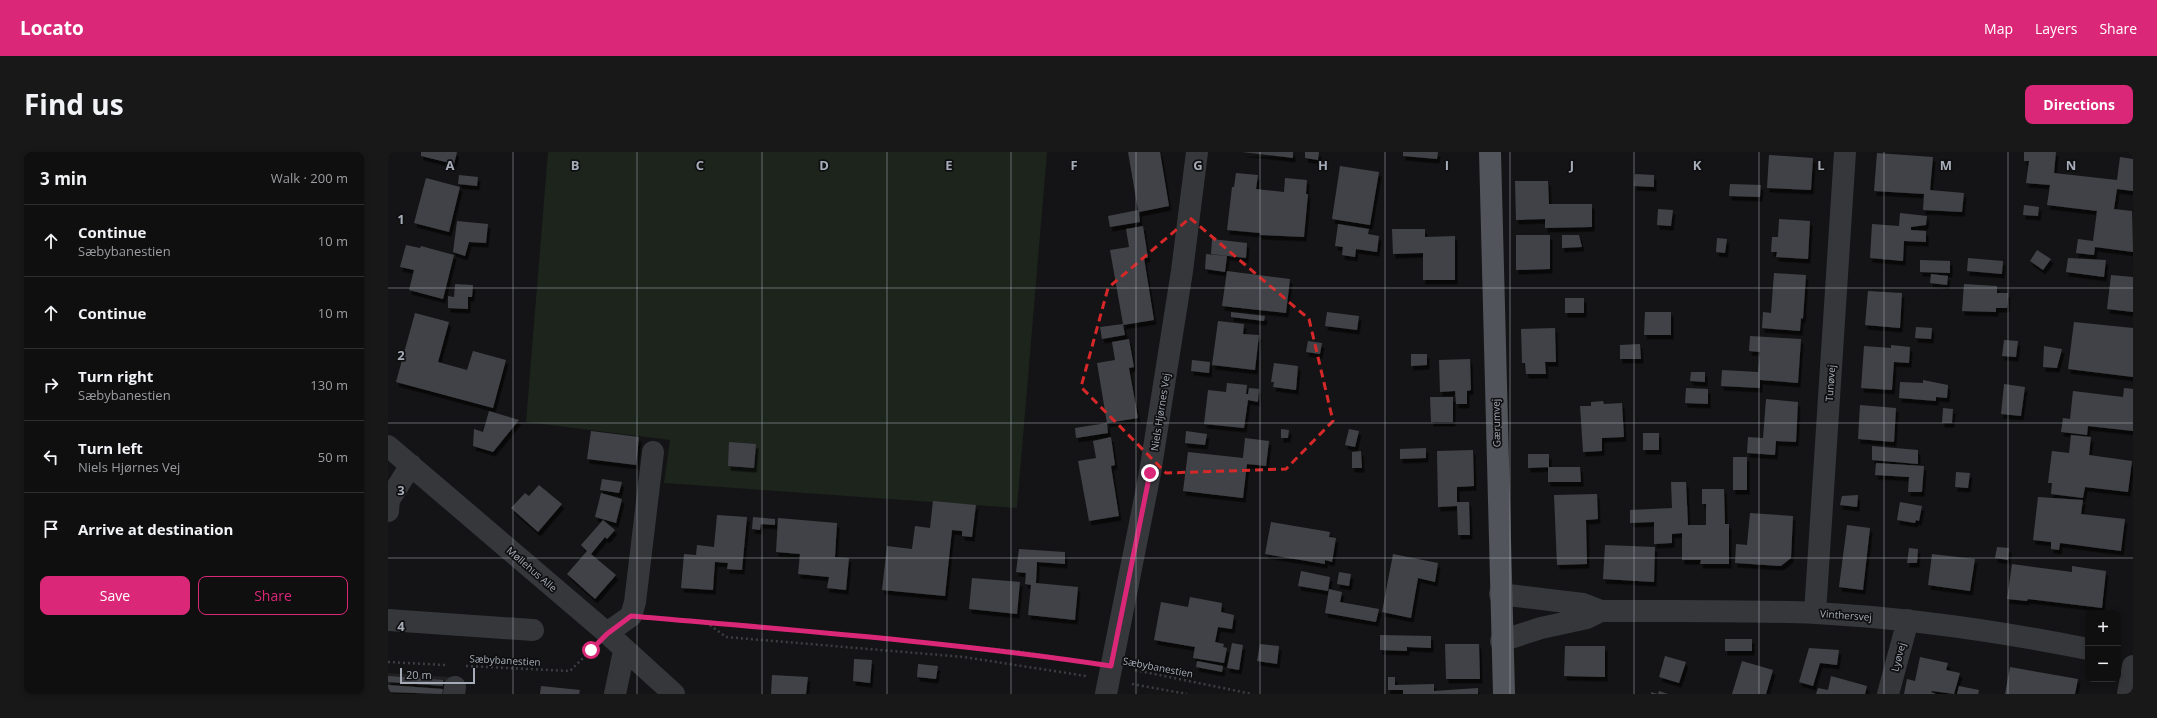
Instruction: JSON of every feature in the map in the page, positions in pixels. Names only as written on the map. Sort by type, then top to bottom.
[{"type":"main road","name":"Gærumvej","points":[[1490,152],[1501,641],[1504,694]]},
{"type":"street","name":"Niels Hjørnes Vej","points":[[1108,680],[1150,473],[1182,271],[1197,152]]},
{"type":"street","name":"Tunøvej","points":[[1815,613],[1845,152]]},
{"type":"street","name":"Møllehus Alle","points":[[388,446],[607,634],[624,651],[674,694]]},
{"type":"street","points":[[607,634],[631,616],[635,602],[654,452]]},
{"type":"street","points":[[388,510],[388,500],[410,466]]},
{"type":"street","name":"Vinthersvej","points":[[1500,594],[1583,604],[1601,611],[1815,613],[1908,620],[1986,630],[2085,648]]},
{"type":"street","name":"Vinthersvej","points":[[1501,641],[1541,628],[1587,618],[1601,611]]},
{"type":"street","points":[[388,620],[534,630]]},
{"type":"street","name":"Lyøvej","points":[[1888,694],[1908,620]]},
{"type":"street","points":[[615,694],[624,651]]},
{"type":"street","points":[[2121,656],[2133,658]]},
{"type":"street","points":[[2128,694],[2133,666]]},
{"type":"path","name":"Sæbybanestien","points":[[631,616],[1016,651],[1108,680],[1252,694]]},
{"type":"path","points":[[706,622],[726,637],[964,657],[1187,694]]},
{"type":"path","name":"Sæbybanestien","points":[[458,666],[570,671],[607,634]]},
{"type":"path","points":[[388,662],[450,665]]},
{"type":"highlighted area","points":[[1190,218],[1309,319],[1333,421],[1286,469],[1166,473],[1081,387],[1108,288]]},
{"type":"shaded area","points":[[548,152],[1047,152],[1017,508],[664,483],[670,440],[526,422]]},
{"type":"shaded area","points":[[388,673],[450,677],[447,694],[388,694]]},
{"type":"building","points":[[421,152],[457,152],[454,164],[421,156]]},
{"type":"building","points":[[1128,152],[1160,152],[1169,206],[1139,212],[1140,222],[1110,227],[1108,216],[1138,210]]},
{"type":"building","points":[[1242,152],[1293,152],[1293,158]]},
{"type":"building","points":[[1305,152],[1319,152],[1318,160],[1305,158]]},
{"type":"building","points":[[1403,152],[1438,152],[1437,159],[1403,156]]},
{"type":"building","points":[[2024,152],[2056,152],[2054,173],[2117,180],[2120,157],[2133,159],[2133,191],[2117,189],[2114,209],[2132,211],[2133,252],[2095,247],[2094,255],[2076,253],[2078,239],[2093,241],[2097,211],[2047,205],[2050,185],[2026,183],[2029,161],[2024,161]]},
{"type":"building","points":[[1877,153],[1933,157],[1930,190],[1964,193],[1962,212],[1923,210],[1924,194],[1874,191]]},
{"type":"building","points":[[1769,155],[1813,158],[1811,190],[1767,188]]},
{"type":"building","points":[[1340,166],[1379,172],[1370,225],[1332,219]]},
{"type":"building","points":[[1236,173],[1258,175],[1256,189],[1284,192],[1285,178],[1307,180],[1306,194],[1308,194],[1304,237],[1260,235],[1260,233],[1227,230],[1232,187],[1234,187]]},
{"type":"building","points":[[1635,174],[1654,175],[1654,187],[1634,186]]},
{"type":"building","points":[[459,175],[478,177],[477,186],[458,184]]},
{"type":"building","points":[[426,178],[460,187],[449,232],[414,223]]},
{"type":"building","points":[[1515,181],[1548,181],[1549,204],[1592,204],[1592,227],[1545,228],[1545,219],[1516,220]]},
{"type":"building","points":[[1730,184],[1761,185],[1760,197],[1729,196]]},
{"type":"building","points":[[2024,205],[2039,207],[2038,216],[2023,215]]},
{"type":"building","points":[[1658,209],[1673,210],[1671,226],[1657,225]]},
{"type":"building","points":[[1900,213],[1927,216],[1926,225],[1911,227],[1911,230],[1926,231],[1926,242],[1904,241],[1903,261],[1870,258],[1872,224],[1899,226]]},
{"type":"building","points":[[1779,219],[1810,221],[1808,259],[1776,257],[1777,252],[1771,252],[1772,237],[1778,237]]},
{"type":"building","points":[[457,221],[488,224],[486,243],[469,242],[465,256],[453,252]]},
{"type":"building","points":[[1338,224],[1369,229],[1368,234],[1379,236],[1377,252],[1356,249],[1355,257],[1342,255],[1343,247],[1335,246]]},
{"type":"building","points":[[1143,226],[1148,258],[1144,258],[1154,320],[1123,325],[1125,335],[1102,339],[1100,327],[1123,324],[1110,250],[1129,247],[1126,229]]},
{"type":"building","points":[[1392,229],[1425,229],[1425,237],[1455,236],[1455,280],[1423,280],[1423,253],[1393,254]]},
{"type":"building","points":[[1516,235],[1550,235],[1550,269],[1516,270]]},
{"type":"building","points":[[1562,235],[1579,235],[1582,247],[1562,248]]},
{"type":"building","points":[[1717,238],[1727,239],[1725,253],[1716,252]]},
{"type":"building","points":[[1212,239],[1247,243],[1246,258],[1211,254]]},
{"type":"building","points":[[406,245],[420,248],[421,246],[454,255],[443,299],[409,290],[414,270],[400,267]]},
{"type":"building","points":[[2037,250],[2051,259],[2043,270],[2030,261]]},
{"type":"building","points":[[1206,254],[1227,256],[1225,272],[1205,269]]},
{"type":"building","points":[[1968,258],[2003,261],[2002,274],[1967,271]]},
{"type":"building","points":[[2068,258],[2106,260],[2104,277],[2066,272]]},
{"type":"building","points":[[1920,260],[1950,261],[1950,273],[1920,272]]},
{"type":"building","points":[[1227,271],[1290,279],[1286,313],[1222,306]]},
{"type":"building","points":[[1774,273],[1806,275],[1803,319],[1801,318],[1800,331],[1762,328],[1763,312],[1771,313]]},
{"type":"building","points":[[1931,274],[1948,276],[1947,285],[1930,283]]},
{"type":"building","points":[[2111,275],[2133,277],[2133,312],[2107,309]]},
{"type":"building","points":[[455,284],[473,285],[472,297],[468,297],[468,309],[448,308],[448,296],[454,297]]},
{"type":"building","points":[[1964,284],[1997,286],[1997,293],[2008,293],[2007,308],[1996,308],[1996,312],[1962,311]]},
{"type":"building","points":[[1868,291],[1902,293],[1900,328],[1865,325]]},
{"type":"building","points":[[1565,298],[1584,298],[1584,313],[1565,313]]},
{"type":"building","points":[[1231,312],[1265,316],[1264,321],[1231,317]]},
{"type":"building","points":[[1327,312],[1359,316],[1357,330],[1325,326]]},
{"type":"building","points":[[1645,312],[1671,312],[1671,335],[1644,335]]},
{"type":"building","points":[[415,313],[449,322],[438,362],[467,370],[473,351],[506,360],[493,408],[396,382]]},
{"type":"building","points":[[1218,321],[1244,324],[1243,334],[1259,335],[1255,370],[1212,365]]},
{"type":"building","points":[[2074,322],[2133,328],[2133,377],[2068,369]]},
{"type":"building","points":[[1916,327],[1932,328],[1931,339],[1915,338]]},
{"type":"building","points":[[1555,328],[1556,362],[1545,362],[1546,374],[1526,374],[1525,363],[1522,363],[1521,329]]},
{"type":"building","points":[[1750,336],[1801,339],[1798,383],[1760,380],[1760,388],[1721,386],[1722,370],[1758,372],[1760,352],[1749,351]]},
{"type":"building","points":[[1129,339],[1134,367],[1129,368],[1138,418],[1107,423],[1097,363],[1115,360],[1112,342]]},
{"type":"building","points":[[2004,340],[2018,341],[2016,357],[2002,356]]},
{"type":"building","points":[[1308,341],[1322,343],[1320,354],[1306,352]]},
{"type":"building","points":[[1640,344],[1641,359],[1620,359],[1620,345]]},
{"type":"building","points":[[1891,345],[1910,347],[1909,363],[1894,362],[1892,390],[1861,388],[1864,346],[1891,348]]},
{"type":"building","points":[[2044,346],[2062,349],[2057,368],[2043,367]]},
{"type":"building","points":[[1411,354],[1427,354],[1427,365],[1411,366]]},
{"type":"building","points":[[1470,359],[1471,390],[1467,391],[1467,404],[1456,404],[1455,391],[1440,392],[1439,360]]},
{"type":"building","points":[[1192,360],[1210,362],[1209,373],[1191,371]]},
{"type":"building","points":[[1274,363],[1298,366],[1296,390],[1273,387],[1274,382],[1271,382]]},
{"type":"building","points":[[1691,372],[1705,372],[1705,382],[1690,381]]},
{"type":"building","points":[[1923,380],[1948,385],[1947,398],[1936,397],[1936,401],[1899,398],[1900,382],[1923,383]]},
{"type":"building","points":[[1227,383],[1247,385],[1246,394],[1248,394],[1249,388],[1259,389],[1258,402],[1248,400],[1244,428],[1204,424],[1208,390],[1226,392]]},
{"type":"building","points":[[2004,384],[2025,387],[2021,416],[2001,414]]},
{"type":"building","points":[[1686,388],[1708,389],[1708,404],[1685,403]]},
{"type":"building","points":[[2124,388],[2133,389],[2133,431],[2088,426],[2087,435],[2061,432],[2063,418],[2070,419],[2073,391],[2123,397]]},
{"type":"building","points":[[1430,397],[1453,397],[1453,422],[1431,422]]},
{"type":"building","points":[[1766,399],[1798,402],[1796,442],[1776,441],[1775,455],[1747,453],[1748,437],[1763,438]]},
{"type":"building","points":[[1603,401],[1604,404],[1622,403],[1624,437],[1602,438],[1602,451],[1583,452],[1580,406],[1591,406],[1591,402]]},
{"type":"building","points":[[1860,405],[1896,408],[1894,442],[1858,439]]},
{"type":"building","points":[[1943,408],[1953,409],[1952,423],[1942,423]]},
{"type":"building","points":[[489,411],[519,420],[493,452],[473,446],[474,429],[483,432]]},
{"type":"building","points":[[1107,423],[1108,433],[1076,438],[1075,428]]},
{"type":"building","points":[[1281,429],[1289,430],[1288,438],[1281,438]]},
{"type":"building","points":[[1349,429],[1359,431],[1355,447],[1345,445]]},
{"type":"building","points":[[591,431],[639,437],[636,465],[587,459]]},
{"type":"building","points":[[1186,431],[1207,434],[1205,445],[1185,443]]},
{"type":"building","points":[[1643,433],[1659,433],[1659,450],[1643,450]]},
{"type":"building","points":[[2071,435],[2091,437],[2089,455],[2132,461],[2128,492],[2085,487],[2083,498],[2051,494],[2052,483],[2048,483],[2052,451],[2069,453]]},
{"type":"building","points":[[1111,437],[1115,465],[1111,466],[1119,516],[1089,521],[1078,461],[1096,458],[1093,441]]},
{"type":"building","points":[[1245,438],[1269,441],[1266,466],[1247,464],[1243,498],[1183,491],[1188,452],[1243,458]]},
{"type":"building","points":[[729,442],[756,444],[754,468],[728,466]]},
{"type":"building","points":[[1872,446],[1918,450],[1918,464],[1872,460]]},
{"type":"building","points":[[1426,448],[1426,458],[1400,459],[1400,449]]},
{"type":"building","points":[[1473,450],[1474,486],[1457,487],[1457,502],[1469,502],[1470,535],[1458,535],[1457,506],[1438,507],[1437,451]]},
{"type":"building","points":[[1361,451],[1362,468],[1352,468],[1352,452]]},
{"type":"building","points":[[1528,454],[1549,454],[1549,467],[1528,468]]},
{"type":"building","points":[[1733,457],[1747,457],[1747,490],[1733,490]]},
{"type":"building","points":[[1876,463],[1924,466],[1922,492],[1908,492],[1909,477],[1875,475]]},
{"type":"building","points":[[1548,467],[1580,467],[1581,482],[1548,482]]},
{"type":"building","points":[[1956,472],[1970,473],[1968,488],[1955,487]]},
{"type":"building","points":[[602,479],[622,482],[619,493],[600,490]]},
{"type":"building","points":[[1671,482],[1686,482],[1688,525],[1706,525],[1706,504],[1702,504],[1702,489],[1724,489],[1725,524],[1729,524],[1729,564],[1700,564],[1701,560],[1682,560],[1682,533],[1672,534],[1672,543],[1654,544],[1654,522],[1630,523],[1630,510],[1672,508]]},
{"type":"building","points":[[539,485],[562,504],[538,532],[511,508],[525,493],[529,496]]},
{"type":"building","points":[[601,493],[622,499],[616,523],[595,517]]},
{"type":"building","points":[[1597,494],[1598,519],[1586,520],[1587,564],[1557,565],[1554,495]]},
{"type":"building","points":[[1858,495],[1857,507],[1840,505],[1842,496]]},
{"type":"building","points":[[2038,497],[2083,500],[2081,514],[2125,519],[2121,551],[2060,543],[2059,550],[2051,549],[2051,542],[2033,540]]},
{"type":"building","points":[[933,501],[976,505],[972,537],[962,536],[962,531],[952,530],[945,596],[882,590],[887,546],[912,549],[915,526],[930,528]]},
{"type":"building","points":[[1900,502],[1922,506],[1919,521],[1916,520],[1915,523],[1897,520]]},
{"type":"building","points":[[1750,513],[1793,516],[1791,558],[1781,566],[1735,563],[1736,544],[1747,545]]},
{"type":"building","points":[[717,515],[747,517],[742,570],[727,569],[728,563],[715,562],[713,590],[681,588],[684,554],[696,555],[697,545],[714,547]]},
{"type":"building","points":[[753,517],[775,519],[775,525],[761,524],[760,530],[752,529]]},
{"type":"building","points":[[778,518],[837,523],[835,557],[849,558],[846,590],[827,588],[829,577],[798,574],[800,554],[776,552]]},
{"type":"building","points":[[603,520],[615,530],[607,539],[605,537],[591,554],[616,575],[595,599],[567,574],[587,551],[581,545]]},
{"type":"building","points":[[1271,522],[1330,532],[1329,537],[1336,538],[1332,562],[1325,560],[1325,564],[1265,554]]},
{"type":"building","points":[[1847,525],[1870,528],[1863,590],[1839,587]]},
{"type":"building","points":[[1605,545],[1655,547],[1654,582],[1603,579]]},
{"type":"building","points":[[1997,547],[2009,548],[2008,560],[1995,558]]},
{"type":"building","points":[[1909,548],[1918,549],[1917,563],[1907,563]]},
{"type":"building","points":[[1019,549],[1065,552],[1065,564],[1037,562],[1036,583],[1078,587],[1075,620],[1028,615],[1031,585],[1025,584],[1026,573],[1016,572]]},
{"type":"building","points":[[1393,554],[1438,563],[1435,582],[1418,578],[1411,618],[1382,612]]},
{"type":"building","points":[[1932,554],[1975,559],[1970,591],[1928,585]]},
{"type":"building","points":[[2012,564],[2072,572],[2072,566],[2106,571],[2102,608],[2028,599],[2027,601],[2007,599]]},
{"type":"building","points":[[1301,571],[1330,577],[1328,591],[1298,586]]},
{"type":"building","points":[[1339,572],[1351,574],[1349,586],[1337,584]]},
{"type":"building","points":[[972,578],[1020,582],[1017,614],[969,609]]},
{"type":"building","points":[[1329,589],[1342,592],[1340,602],[1379,609],[1376,622],[1325,613]]},
{"type":"building","points":[[1190,597],[1222,603],[1221,612],[1234,615],[1232,629],[1218,627],[1215,642],[1224,644],[1223,647],[1227,648],[1224,663],[1193,658],[1195,647],[1154,640],[1161,602],[1188,607]]},
{"type":"building","points":[[1380,635],[1431,636],[1431,648],[1407,647],[1407,651],[1380,650]]},
{"type":"building","points":[[1725,639],[1752,639],[1752,651],[1725,651]]},
{"type":"building","points":[[1232,643],[1243,645],[1239,670],[1227,668]]},
{"type":"building","points":[[1260,644],[1279,646],[1277,664],[1257,661]]},
{"type":"building","points":[[1445,644],[1479,644],[1480,679],[1446,679]]},
{"type":"building","points":[[1565,646],[1605,646],[1605,677],[1564,676]]},
{"type":"building","points":[[1809,648],[1839,650],[1837,665],[1820,663],[1813,686],[1799,682]]},
{"type":"building","points":[[1665,656],[1686,662],[1679,683],[1659,677]]},
{"type":"building","points":[[1920,657],[1948,663],[1946,670],[1960,673],[1954,694],[1932,691],[1931,692],[1936,694],[1904,694],[1907,679],[1915,681]]},
{"type":"building","points":[[854,659],[872,660],[870,683],[853,681]]},
{"type":"building","points":[[1197,661],[1223,666],[1222,672],[1196,667]]},
{"type":"building","points":[[1742,661],[1773,670],[1766,694],[1732,694]]},
{"type":"building","points":[[918,664],[938,666],[936,679],[917,677]]},
{"type":"building","points":[[2010,667],[2078,679],[2075,694],[2005,694]]},
{"type":"building","points":[[772,675],[808,677],[806,694],[771,694]]},
{"type":"building","points":[[388,676],[443,680],[443,686],[388,682]]},
{"type":"building","points":[[1831,676],[1867,686],[1865,694],[1816,694],[1818,688],[1828,690]]},
{"type":"building","points":[[1388,677],[1395,677],[1395,685],[1434,684],[1434,691],[1478,688],[1478,694],[1403,694],[1403,690],[1388,690]]},
{"type":"building","points":[[388,685],[443,689],[442,694],[388,692]]},
{"type":"building","points":[[541,686],[580,690],[579,694],[540,694]]},
{"type":"building","points":[[1959,686],[1979,690],[1978,694],[1957,694]]},
{"type":"building","points":[[1659,691],[1668,694],[1658,694]]},
{"type":"route","points":[[591,650],[607,634],[631,616],[756,626],[1016,651],[1111,666],[1150,473]]}]
